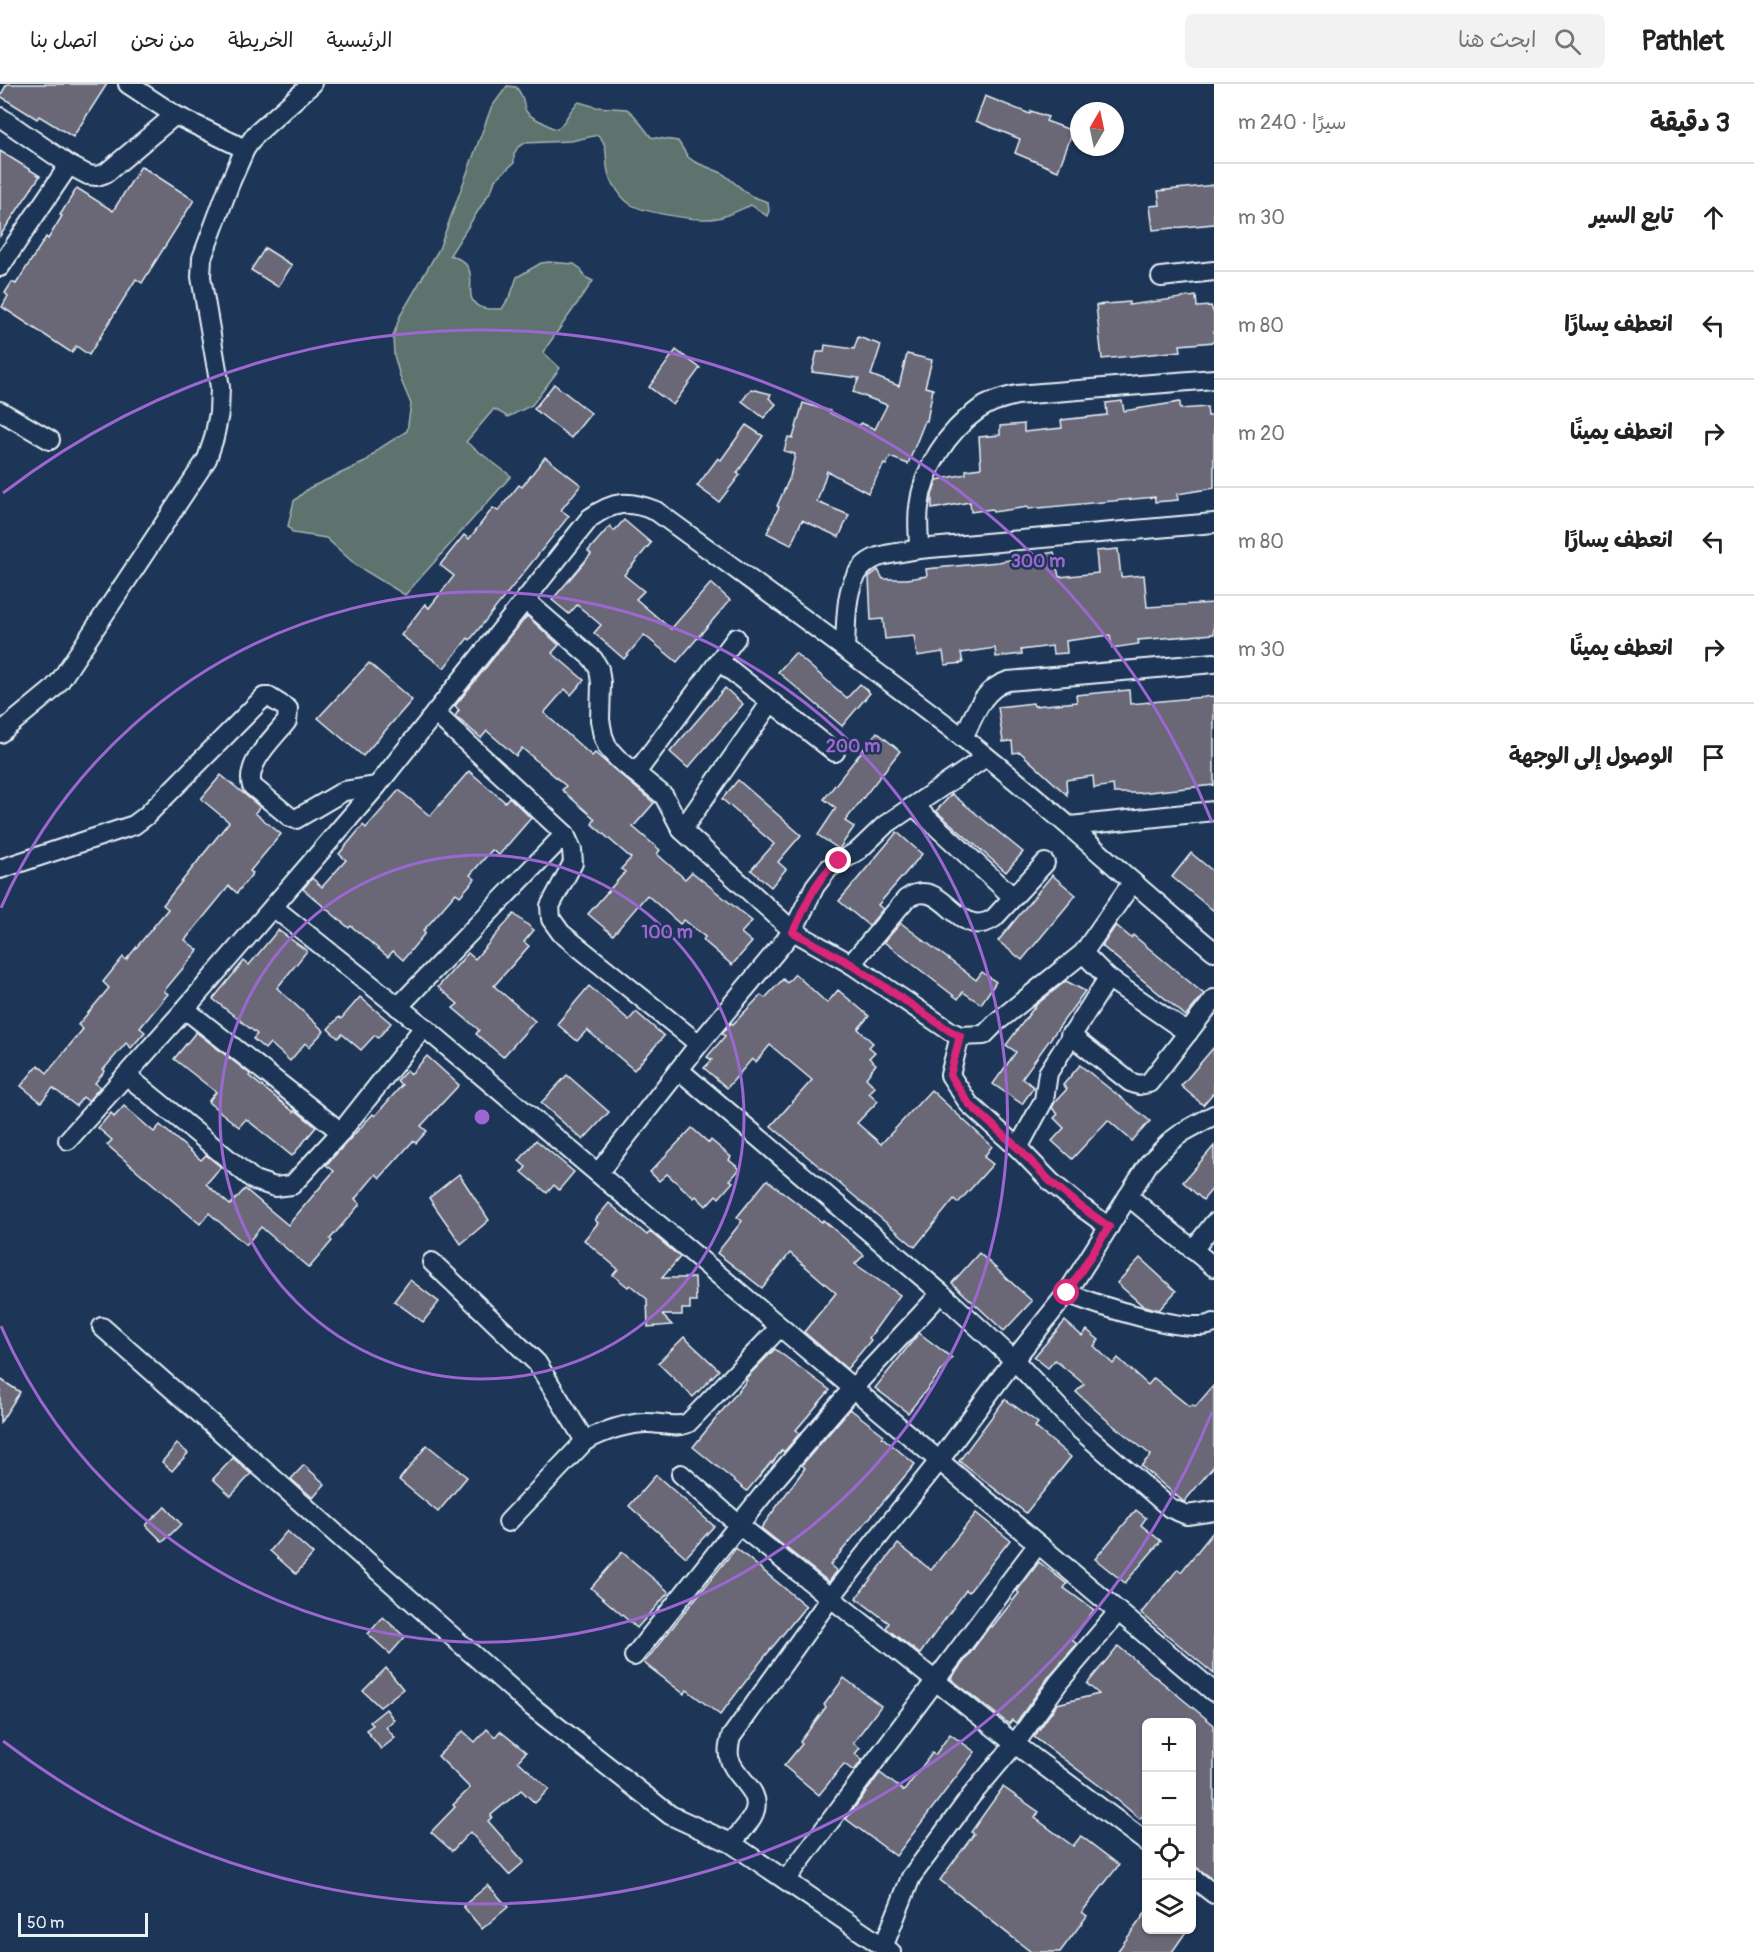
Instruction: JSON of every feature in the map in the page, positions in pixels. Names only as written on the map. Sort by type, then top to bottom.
[{"type":"street","points":[[128,84],[175,115],[245,149]]},
{"type":"street","points":[[0,733],[60,681],[207,459],[219,413],[220,387],[201,277],[202,258],[245,149],[256,134],[312,84]]},
{"type":"street","points":[[0,117],[69,165],[88,175],[98,176],[106,173],[175,115]]},
{"type":"street","points":[[0,267],[69,165]]},
{"type":"street","points":[[1161,277],[1214,271]]},
{"type":"street","points":[[919,549],[919,508],[924,483],[937,455],[956,429],[979,409],[1017,394],[1214,379]]},
{"type":"street","points":[[0,411],[50,440]]},
{"type":"street","points":[[68,1140],[185,1009],[377,786],[590,518],[604,508],[620,504],[638,504],[656,511],[845,648],[963,738],[1070,826],[1132,883],[1214,951]]},
{"type":"street","points":[[845,648],[848,598],[853,581],[862,568],[876,558],[919,549],[1214,523]]},
{"type":"street","points":[[525,600],[593,659],[599,669],[602,683],[600,720],[608,748],[664,796],[682,830],[793,932],[851,964],[960,1036],[984,1035],[998,1021],[1083,953],[1132,883]]},
{"type":"street","points":[[636,773],[736,638]]},
{"type":"street","points":[[719,661],[835,752]]},
{"type":"street","points":[[963,738],[987,692],[1000,683],[1214,663]]},
{"type":"street","points":[[0,869],[134,825],[146,816],[264,697],[269,697],[288,709],[288,715],[252,768],[250,780],[252,786],[290,817],[301,818],[344,791],[377,786]]},
{"type":"street","points":[[682,830],[771,702]]},
{"type":"street","points":[[435,713],[565,834],[572,850],[573,863],[550,906],[551,920],[561,933],[699,1044]]},
{"type":"street","points":[[598,1173],[699,1044],[793,932],[815,886],[829,868],[859,850],[885,825],[986,757]]},
{"type":"street","points":[[914,807],[1013,897]]},
{"type":"street","points":[[1070,826],[1214,812]]},
{"type":"street","points":[[398,1007],[565,834]]},
{"type":"street","points":[[851,964],[906,899],[912,895],[924,892],[935,895],[968,922],[978,924],[994,918],[1045,863]]},
{"type":"street","points":[[273,907],[424,1027],[1214,1692]]},
{"type":"street","points":[[1083,953],[1108,978],[1188,1033]]},
{"type":"street","points":[[1018,1148],[1044,1100],[1048,1073],[1108,978]]},
{"type":"street","points":[[1070,1035],[1130,1082],[1139,1085],[1149,1083],[1214,999]]},
{"type":"street","points":[[185,1009],[341,1132]]},
{"type":"street","points":[[126,1075],[254,1180],[275,1187],[292,1185],[341,1132],[424,1027]]},
{"type":"street","points":[[960,1036],[950,1075],[969,1104],[1018,1148],[1051,1182],[1109,1227]]},
{"type":"street","points":[[679,1070],[941,1293],[1014,1360],[1078,1428],[1170,1508],[1187,1515],[1214,1510]]},
{"type":"street","points":[[731,1844],[749,1822],[756,1802],[754,1793],[735,1771],[730,1761],[728,1749],[731,1737],[831,1597],[939,1461],[1067,1293],[1138,1179],[1160,1151],[1183,1132],[1214,1115]]},
{"type":"street","points":[[1128,1196],[1214,1267]]},
{"type":"street","points":[[1193,1250],[1214,1223]]},
{"type":"street","points":[[432,1262],[532,1358],[585,1441]]},
{"type":"street","points":[[634,1656],[853,1388],[941,1293]]},
{"type":"street","points":[[1067,1293],[1176,1326],[1208,1327],[1214,1323]]},
{"type":"street","points":[[102,1327],[531,1706],[670,1815],[731,1844],[887,1949],[911,1877],[971,1796],[1015,1744],[1059,1682],[1118,1612]]},
{"type":"street","points":[[508,1522],[585,1441],[599,1433],[630,1425],[662,1423],[676,1426],[688,1423],[780,1327]]},
{"type":"street","points":[[681,1474],[739,1525],[1015,1744],[1142,1839]]},
{"type":"street","points":[[786,1881],[1038,1544]]},
{"type":"street","points":[[1195,1880],[1214,1894]]},
{"type":"green space","points":[[507,86],[516,87],[523,98],[525,110],[532,117],[557,129],[579,102],[596,107],[627,109],[651,137],[678,141],[688,157],[722,173],[751,196],[768,202],[769,211],[767,216],[751,205],[724,216],[700,219],[667,215],[636,207],[624,199],[610,178],[606,150],[598,135],[571,141],[525,143],[518,147],[514,154],[514,163],[495,180],[492,189],[450,255],[467,266],[473,301],[483,308],[502,309],[517,277],[541,263],[574,264],[581,269],[585,277],[593,281],[543,352],[560,368],[532,405],[508,417],[494,409],[466,442],[511,476],[405,595],[357,566],[326,538],[293,533],[288,526],[294,501],[309,488],[365,462],[380,448],[407,431],[411,404],[394,355],[393,336],[400,316],[439,249],[491,108]]},
{"type":"building","points":[[7,84],[107,84],[73,137],[39,116],[37,119],[0,96]]},
{"type":"building","points":[[985,96],[1030,114],[1031,111],[1048,117],[1046,121],[1070,130],[1070,139],[1058,171],[1015,153],[1020,139],[976,121]]},
{"type":"building","points":[[0,151],[40,176],[0,236]]},
{"type":"building","points":[[141,166],[194,200],[142,283],[136,279],[89,355],[76,346],[72,353],[2,307],[8,296],[5,293],[12,282],[16,284],[46,237],[48,239],[77,188],[113,211]]},
{"type":"building","points":[[1214,185],[1214,224],[1153,230],[1150,206],[1160,205],[1158,191]]},
{"type":"building","points":[[265,248],[292,265],[278,287],[251,270]]},
{"type":"building","points":[[1196,296],[1197,307],[1211,306],[1214,314],[1214,342],[1180,345],[1181,351],[1102,359],[1096,305],[1129,302],[1129,305]]},
{"type":"building","points":[[858,337],[881,345],[871,375],[899,386],[907,354],[932,360],[925,387],[933,389],[927,421],[925,421],[908,464],[890,457],[868,493],[827,471],[817,502],[849,515],[839,537],[802,520],[791,545],[767,533],[790,477],[795,454],[784,451],[788,437],[793,438],[803,403],[830,411],[859,426],[861,423],[875,429],[887,405],[853,392],[859,378],[812,372],[817,352],[824,352],[825,345],[854,349]]},
{"type":"building","points":[[676,350],[700,368],[673,405],[649,387]]},
{"type":"building","points":[[554,384],[591,413],[571,438],[534,409]]},
{"type":"building","points":[[751,389],[771,394],[769,398],[776,404],[764,418],[742,401]]},
{"type":"building","points":[[1122,401],[1124,411],[1180,402],[1180,409],[1207,407],[1208,416],[1214,416],[1214,488],[1177,494],[1178,500],[1155,502],[1155,497],[971,512],[970,502],[932,509],[932,495],[937,480],[966,474],[966,470],[981,468],[979,437],[1000,435],[1000,426],[1024,424],[1024,432],[1062,428],[1061,420],[1107,415],[1106,403]]},
{"type":"building","points":[[746,425],[763,436],[737,473],[740,475],[719,502],[697,486],[718,458],[721,460]]},
{"type":"building","points":[[545,457],[581,485],[561,510],[569,516],[470,640],[468,638],[444,668],[401,635],[425,604],[429,608],[454,576],[440,565],[464,535],[469,539],[493,508],[498,511],[519,485],[522,487]]},
{"type":"building","points":[[624,520],[651,543],[624,575],[644,591],[636,599],[671,629],[711,583],[730,600],[677,662],[644,635],[624,659],[594,633],[601,625],[577,605],[569,614],[552,600],[591,554],[588,551],[610,526],[614,531]]},
{"type":"building","points":[[1118,549],[1121,577],[1144,575],[1147,607],[1214,603],[1214,634],[1138,640],[1139,644],[1112,648],[1110,635],[1066,641],[1067,653],[1053,654],[1052,646],[1021,650],[1022,654],[996,657],[995,648],[961,653],[963,663],[945,665],[943,652],[917,656],[914,636],[885,639],[883,619],[871,620],[869,577],[878,570],[883,579],[907,579],[927,576],[926,569],[998,562],[1054,552],[1059,577],[1098,573],[1096,551]]},
{"type":"building","points":[[527,616],[559,645],[552,653],[584,680],[571,695],[565,689],[544,713],[592,756],[595,753],[654,803],[633,827],[660,850],[657,854],[685,879],[692,872],[752,921],[741,933],[752,942],[732,965],[703,940],[705,937],[684,920],[680,924],[647,895],[613,935],[588,914],[625,872],[621,869],[631,858],[592,824],[595,819],[562,790],[566,786],[522,748],[516,756],[487,731],[481,738],[455,716],[459,710],[455,706]]},
{"type":"building","points":[[795,653],[847,698],[860,684],[870,693],[842,726],[778,672]]},
{"type":"building","points":[[369,663],[412,700],[363,756],[318,718]]},
{"type":"building","points":[[725,688],[743,704],[688,768],[670,752]]},
{"type":"building","points":[[1129,690],[1130,704],[1214,696],[1214,785],[1139,793],[1114,793],[1113,785],[1094,788],[1093,776],[1066,780],[1067,795],[1020,752],[1013,753],[1012,741],[1003,742],[998,707],[1077,702],[1076,695]]},
{"type":"building","points":[[877,732],[900,751],[845,821],[854,827],[839,849],[818,835],[836,808],[824,799]]},
{"type":"building","points":[[469,771],[505,802],[509,797],[531,818],[499,855],[492,850],[470,875],[475,879],[460,896],[456,893],[423,931],[425,933],[403,960],[393,951],[388,957],[303,889],[312,878],[322,887],[346,860],[339,854],[363,825],[366,828],[399,790],[430,816]]},
{"type":"building","points":[[221,775],[260,807],[255,813],[281,834],[250,871],[253,873],[237,893],[229,886],[185,940],[198,950],[164,991],[168,994],[140,1028],[145,1032],[131,1048],[126,1043],[103,1070],[105,1071],[95,1083],[100,1087],[88,1101],[83,1097],[76,1106],[53,1088],[41,1102],[21,1086],[38,1065],[47,1073],[83,1029],[78,1025],[109,988],[103,982],[123,957],[126,960],[168,909],[163,905],[229,822],[201,799]]},
{"type":"building","points":[[738,780],[801,835],[778,862],[786,869],[771,887],[751,870],[774,844],[722,799]]},
{"type":"building","points":[[952,794],[1023,852],[1006,872],[936,811]]},
{"type":"building","points":[[897,832],[922,854],[878,905],[883,909],[869,926],[839,901]]},
{"type":"building","points":[[1191,853],[1214,872],[1214,911],[1172,877]]},
{"type":"building","points":[[1052,875],[1076,895],[1022,960],[998,941]]},
{"type":"building","points":[[514,914],[534,930],[524,942],[529,946],[494,986],[535,1021],[503,1057],[476,1034],[479,1030],[453,1008],[458,1004],[438,987],[468,953],[475,959]]},
{"type":"building","points":[[901,923],[976,980],[982,972],[996,982],[981,1004],[963,992],[958,999],[884,942]]},
{"type":"building","points":[[1116,925],[1131,938],[1133,935],[1204,994],[1186,1016],[1102,946]]},
{"type":"building","points":[[278,930],[307,951],[277,988],[324,1031],[309,1047],[305,1043],[290,1061],[270,1043],[265,1049],[253,1039],[257,1034],[213,999],[244,961],[249,965]]},
{"type":"building","points":[[795,974],[827,1003],[838,990],[869,1016],[858,1029],[873,1043],[869,1047],[875,1052],[869,1058],[876,1064],[866,1078],[875,1087],[869,1093],[878,1101],[857,1123],[881,1144],[931,1090],[992,1146],[984,1157],[993,1164],[958,1203],[954,1199],[915,1247],[771,1126],[812,1080],[770,1045],[756,1062],[752,1059],[727,1088],[704,1068],[712,1060],[707,1057],[725,1036],[722,1034],[731,1023],[733,1024],[761,995],[765,998],[783,979],[787,983]]},
{"type":"building","points":[[1066,981],[1085,991],[1022,1078],[1034,1087],[1022,1104],[993,1084],[1016,1052],[1006,1045],[1036,1005]]},
{"type":"building","points":[[589,986],[629,1020],[636,1012],[664,1036],[634,1070],[587,1030],[577,1041],[557,1024]]},
{"type":"building","points":[[360,997],[391,1023],[378,1038],[375,1035],[361,1050],[342,1034],[338,1038],[328,1029],[339,1017],[341,1019]]},
{"type":"building","points":[[196,1032],[294,1112],[295,1110],[316,1127],[292,1156],[246,1119],[239,1127],[208,1102],[216,1092],[174,1059]]},
{"type":"building","points":[[1214,1047],[1214,1092],[1203,1105],[1181,1086]]},
{"type":"building","points":[[427,1056],[459,1085],[421,1126],[427,1131],[416,1143],[413,1141],[380,1178],[376,1174],[355,1199],[360,1204],[309,1268],[261,1227],[246,1245],[209,1213],[200,1224],[107,1145],[112,1140],[98,1128],[111,1113],[114,1117],[124,1106],[154,1132],[160,1125],[201,1160],[206,1155],[221,1167],[206,1184],[230,1205],[245,1189],[288,1225],[334,1171],[326,1165],[402,1085],[397,1081],[407,1070],[411,1074]]},
{"type":"building","points":[[1080,1065],[1150,1121],[1132,1141],[1108,1120],[1072,1159],[1052,1141],[1064,1128],[1054,1118],[1058,1114],[1052,1108],[1067,1089],[1063,1085]]},
{"type":"building","points":[[567,1075],[609,1112],[583,1140],[541,1103]]},
{"type":"building","points":[[692,1128],[709,1143],[711,1140],[731,1157],[729,1160],[740,1169],[730,1180],[733,1182],[719,1198],[716,1195],[706,1206],[667,1174],[659,1181],[650,1172]]},
{"type":"building","points":[[536,1140],[574,1172],[559,1190],[554,1185],[547,1193],[522,1172],[526,1167],[519,1161]]},
{"type":"building","points":[[1214,1146],[1214,1187],[1203,1200],[1183,1182]]},
{"type":"building","points":[[459,1174],[489,1220],[461,1244],[429,1198]]},
{"type":"building","points":[[767,1180],[822,1222],[823,1220],[864,1255],[855,1264],[900,1295],[869,1338],[871,1340],[847,1369],[804,1332],[836,1293],[790,1253],[762,1288],[717,1253],[742,1221],[737,1217]]},
{"type":"building","points":[[609,1203],[647,1235],[650,1232],[680,1257],[662,1278],[695,1278],[696,1301],[690,1301],[690,1309],[682,1309],[682,1315],[662,1315],[672,1325],[648,1327],[647,1299],[613,1275],[618,1269],[584,1240],[598,1223],[595,1220]]},
{"type":"building","points":[[979,1253],[1032,1301],[1004,1331],[952,1283]]},
{"type":"building","points":[[1140,1258],[1176,1291],[1159,1310],[1142,1305],[1117,1283]]},
{"type":"building","points":[[410,1280],[439,1302],[423,1322],[394,1301]]},
{"type":"building","points":[[1065,1321],[1082,1336],[1087,1330],[1099,1340],[1094,1346],[1113,1364],[1118,1358],[1148,1385],[1154,1378],[1190,1407],[1193,1405],[1195,1407],[1214,1385],[1214,1466],[1184,1502],[1141,1466],[1151,1455],[1110,1423],[1076,1392],[1084,1384],[1055,1360],[1048,1368],[1034,1357]]},
{"type":"building","points":[[919,1333],[952,1358],[908,1413],[875,1388]]},
{"type":"building","points":[[684,1337],[719,1370],[693,1397],[658,1363]]},
{"type":"building","points":[[775,1349],[830,1390],[796,1430],[800,1433],[784,1452],[782,1450],[771,1462],[747,1491],[693,1447],[747,1380],[745,1379]]},
{"type":"building","points":[[0,1379],[20,1392],[0,1423]]},
{"type":"building","points":[[1005,1399],[1038,1423],[1035,1427],[1071,1457],[1026,1513],[959,1461]]},
{"type":"building","points":[[850,1409],[884,1435],[882,1437],[915,1464],[830,1565],[837,1571],[829,1582],[761,1528],[805,1468],[802,1465]]},
{"type":"building","points":[[177,1444],[188,1453],[172,1471],[162,1462]]},
{"type":"building","points":[[427,1445],[467,1477],[438,1512],[399,1480]]},
{"type":"building","points":[[233,1458],[251,1474],[231,1496],[213,1479]]},
{"type":"building","points":[[304,1465],[325,1484],[313,1498],[291,1479]]},
{"type":"building","points":[[656,1475],[714,1526],[686,1557],[629,1506]]},
{"type":"building","points":[[165,1507],[181,1524],[163,1542],[146,1525]]},
{"type":"building","points":[[1136,1510],[1146,1518],[1141,1525],[1161,1541],[1125,1583],[1095,1559]]},
{"type":"building","points":[[976,1513],[1010,1540],[969,1592],[966,1590],[920,1654],[886,1628],[889,1623],[856,1598],[898,1544],[931,1570]]},
{"type":"building","points":[[287,1531],[313,1554],[296,1574],[270,1551]]},
{"type":"building","points":[[1214,1531],[1214,1674],[1141,1613],[1178,1569],[1181,1572]]},
{"type":"building","points":[[736,1548],[806,1606],[720,1715],[687,1690],[684,1694],[644,1663]]},
{"type":"building","points":[[622,1552],[669,1592],[637,1628],[591,1588]]},
{"type":"building","points":[[1039,1562],[1067,1584],[1064,1588],[1094,1610],[1072,1640],[1077,1644],[1050,1675],[1016,1723],[1012,1720],[1009,1724],[951,1679],[990,1626],[992,1627],[1019,1593],[1017,1591]]},
{"type":"building","points":[[383,1617],[405,1637],[390,1654],[368,1634]]},
{"type":"building","points":[[1118,1646],[1214,1725],[1214,1880],[1196,1867],[1196,1718],[1142,1718],[1142,1816],[1140,1819],[1034,1737],[1057,1704],[1099,1694],[1087,1684]]},
{"type":"building","points":[[386,1668],[403,1689],[380,1707],[363,1691]]},
{"type":"building","points":[[844,1678],[881,1706],[853,1743],[860,1748],[855,1754],[862,1760],[854,1771],[844,1764],[819,1795],[784,1766],[802,1744],[800,1742]]},
{"type":"building","points":[[386,1709],[394,1720],[386,1727],[395,1738],[381,1749],[366,1730],[373,1725],[370,1722]]},
{"type":"building","points":[[487,1729],[495,1737],[500,1731],[526,1752],[518,1761],[549,1789],[535,1803],[521,1790],[491,1815],[488,1821],[524,1862],[509,1875],[470,1832],[452,1851],[431,1832],[470,1788],[438,1756],[463,1731],[475,1742]]},
{"type":"building","points":[[950,1734],[975,1752],[896,1856],[846,1819],[880,1773],[904,1791],[932,1753],[935,1755]]},
{"type":"building","points":[[1003,1787],[1039,1812],[1035,1818],[1073,1846],[1081,1836],[1119,1865],[1082,1912],[1087,1916],[1060,1952],[1031,1952],[940,1880],[974,1834],[971,1832]]},
{"type":"building","points":[[488,1885],[508,1907],[482,1929],[463,1906]]},
{"type":"building","points":[[1142,1918],[1142,1934],[1185,1934],[1172,1952],[1117,1952]]},
{"type":"route","points":[[839,861],[821,876],[793,932],[851,964],[960,1036],[950,1075],[969,1104],[1018,1148],[1051,1182],[1109,1227],[1067,1293]]}]
